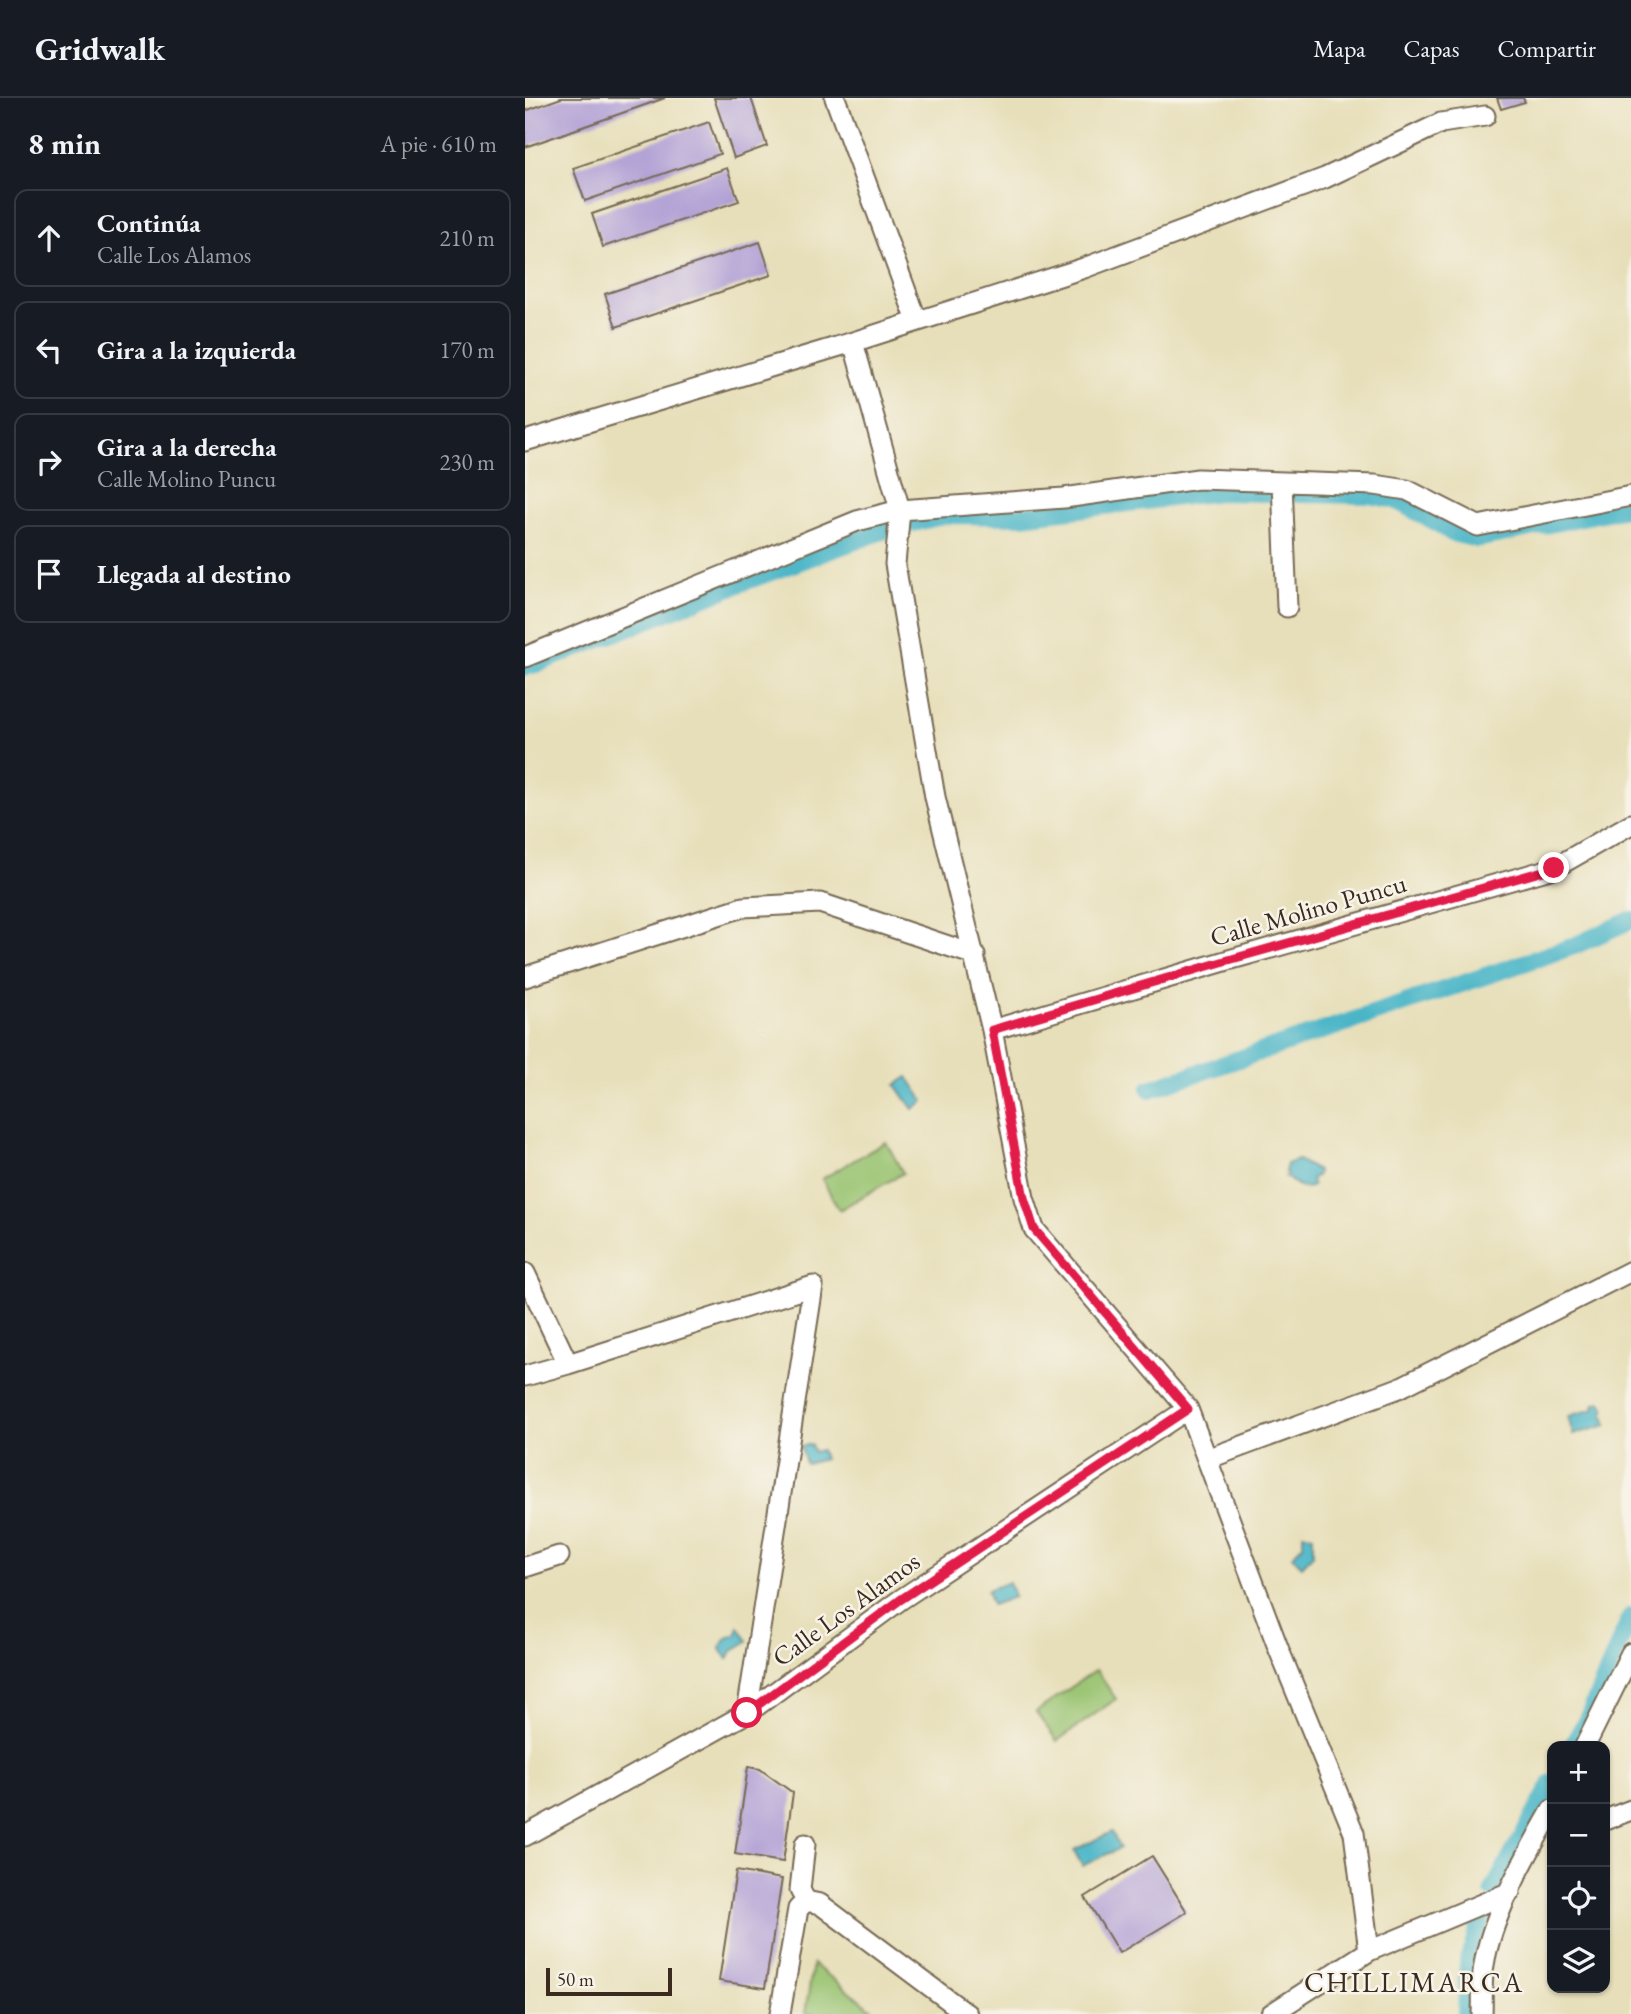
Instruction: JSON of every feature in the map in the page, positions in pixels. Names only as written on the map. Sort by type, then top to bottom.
[{"type":"street","points":[[835,98],[917,321]]},
{"type":"street","points":[[525,441],[853,342],[1084,268],[1325,178],[1441,123],[1485,116]]},
{"type":"street","points":[[853,342],[900,510],[895,564],[935,797],[992,1030],[1024,1198],[1034,1229],[1188,1409],[1279,1650],[1354,1833],[1369,1951]]},
{"type":"street","points":[[525,657],[857,521],[900,510],[1064,498],[1198,479],[1375,485],[1407,490],[1478,526],[1631,496]]},
{"type":"street","points":[[1282,482],[1287,607]]},
{"type":"street","name":"Calle Molino Puncu","points":[[992,1030],[1554,868],[1631,824]]},
{"type":"street","points":[[525,977],[743,907],[820,903],[975,955]]},
{"type":"street","points":[[1207,1459],[1399,1388],[1631,1270]]},
{"type":"street","points":[[525,1273],[568,1364]]},
{"type":"street","points":[[525,1376],[813,1286],[747,1713]]},
{"type":"street","name":"Calle Los Alamos","points":[[525,1836],[747,1713],[900,1600],[1188,1409]]},
{"type":"street","points":[[525,1567],[559,1556]]},
{"type":"street","points":[[1587,1741],[1631,1653]]},
{"type":"street","points":[[1610,1818],[1631,1810]]},
{"type":"street","points":[[1482,2014],[1484,1966],[1490,1937],[1547,1819]]},
{"type":"street","points":[[1531,1849],[1547,1842]]},
{"type":"street","points":[[805,1844],[800,1890],[806,1901],[820,1904],[967,2014]]},
{"type":"street","points":[[1271,2014],[1369,1951],[1510,1892]]},
{"type":"street","points":[[780,2014],[798,1909],[806,1901]]},
{"type":"green space","points":[[886,1142],[903,1173],[839,1210],[822,1179]]},
{"type":"green space","points":[[1096,1670],[1116,1699],[1057,1741],[1036,1712]]},
{"type":"green space","points":[[813,1964],[879,2014],[805,2014]]},
{"type":"water","points":[[908,1077],[924,1101],[913,1109],[896,1085]]},
{"type":"water","points":[[1298,1160],[1318,1171],[1310,1187],[1299,1186],[1285,1177],[1287,1164]]},
{"type":"water","points":[[1601,1402],[1606,1410],[1603,1412],[1607,1425],[1573,1435],[1568,1416],[1595,1409],[1594,1404]]},
{"type":"water","points":[[811,1444],[814,1452],[821,1450],[824,1459],[806,1464],[801,1447]]},
{"type":"water","points":[[1303,1533],[1313,1536],[1313,1554],[1302,1566],[1292,1556],[1303,1545]]},
{"type":"water","points":[[1009,1582],[1014,1597],[992,1605],[987,1590]]},
{"type":"water","points":[[739,1627],[748,1641],[732,1651],[728,1659],[720,1648],[727,1638],[736,1635]]},
{"type":"water","points":[[1112,1832],[1120,1848],[1082,1866],[1074,1850]]},
{"type":"building","points":[[561,98],[665,98],[525,147],[525,111]]},
{"type":"building","points":[[714,98],[751,98],[767,146],[734,158]]},
{"type":"building","points":[[1497,98],[1523,98],[1525,102],[1501,109]]},
{"type":"building","points":[[709,122],[720,154],[585,201],[573,168]]},
{"type":"building","points":[[727,168],[739,201],[603,247],[592,214]]},
{"type":"building","points":[[760,242],[771,275],[616,327],[605,294]]},
{"type":"building","points":[[748,1767],[760,1769],[793,1793],[783,1862],[735,1854]]},
{"type":"building","points":[[1152,1856],[1187,1912],[1119,1953],[1085,1897]]},
{"type":"building","points":[[736,1871],[782,1879],[765,1988],[719,1981]]},
{"type":"waterway","points":[[913,523],[946,515],[1022,516],[1219,492],[1269,493]]},
{"type":"waterway","points":[[1297,494],[1369,495],[1395,500],[1452,533],[1477,539],[1631,507]]},
{"type":"waterway","points":[[525,667],[885,530]]},
{"type":"waterway","points":[[1150,1089],[1574,946],[1631,920]]},
{"type":"waterway","points":[[1575,1741],[1588,1718],[1631,1616]]},
{"type":"waterway","points":[[1493,1890],[1547,1792]]},
{"type":"waterway","points":[[1466,2014],[1468,1961],[1482,1917]]},
{"type":"district","name":"CHILLIMARCA","points":[[1414,1982]]},
{"type":"route","points":[[747,1713],[900,1600],[1188,1409],[1034,1229],[1024,1198],[992,1030],[1554,868]]}]
